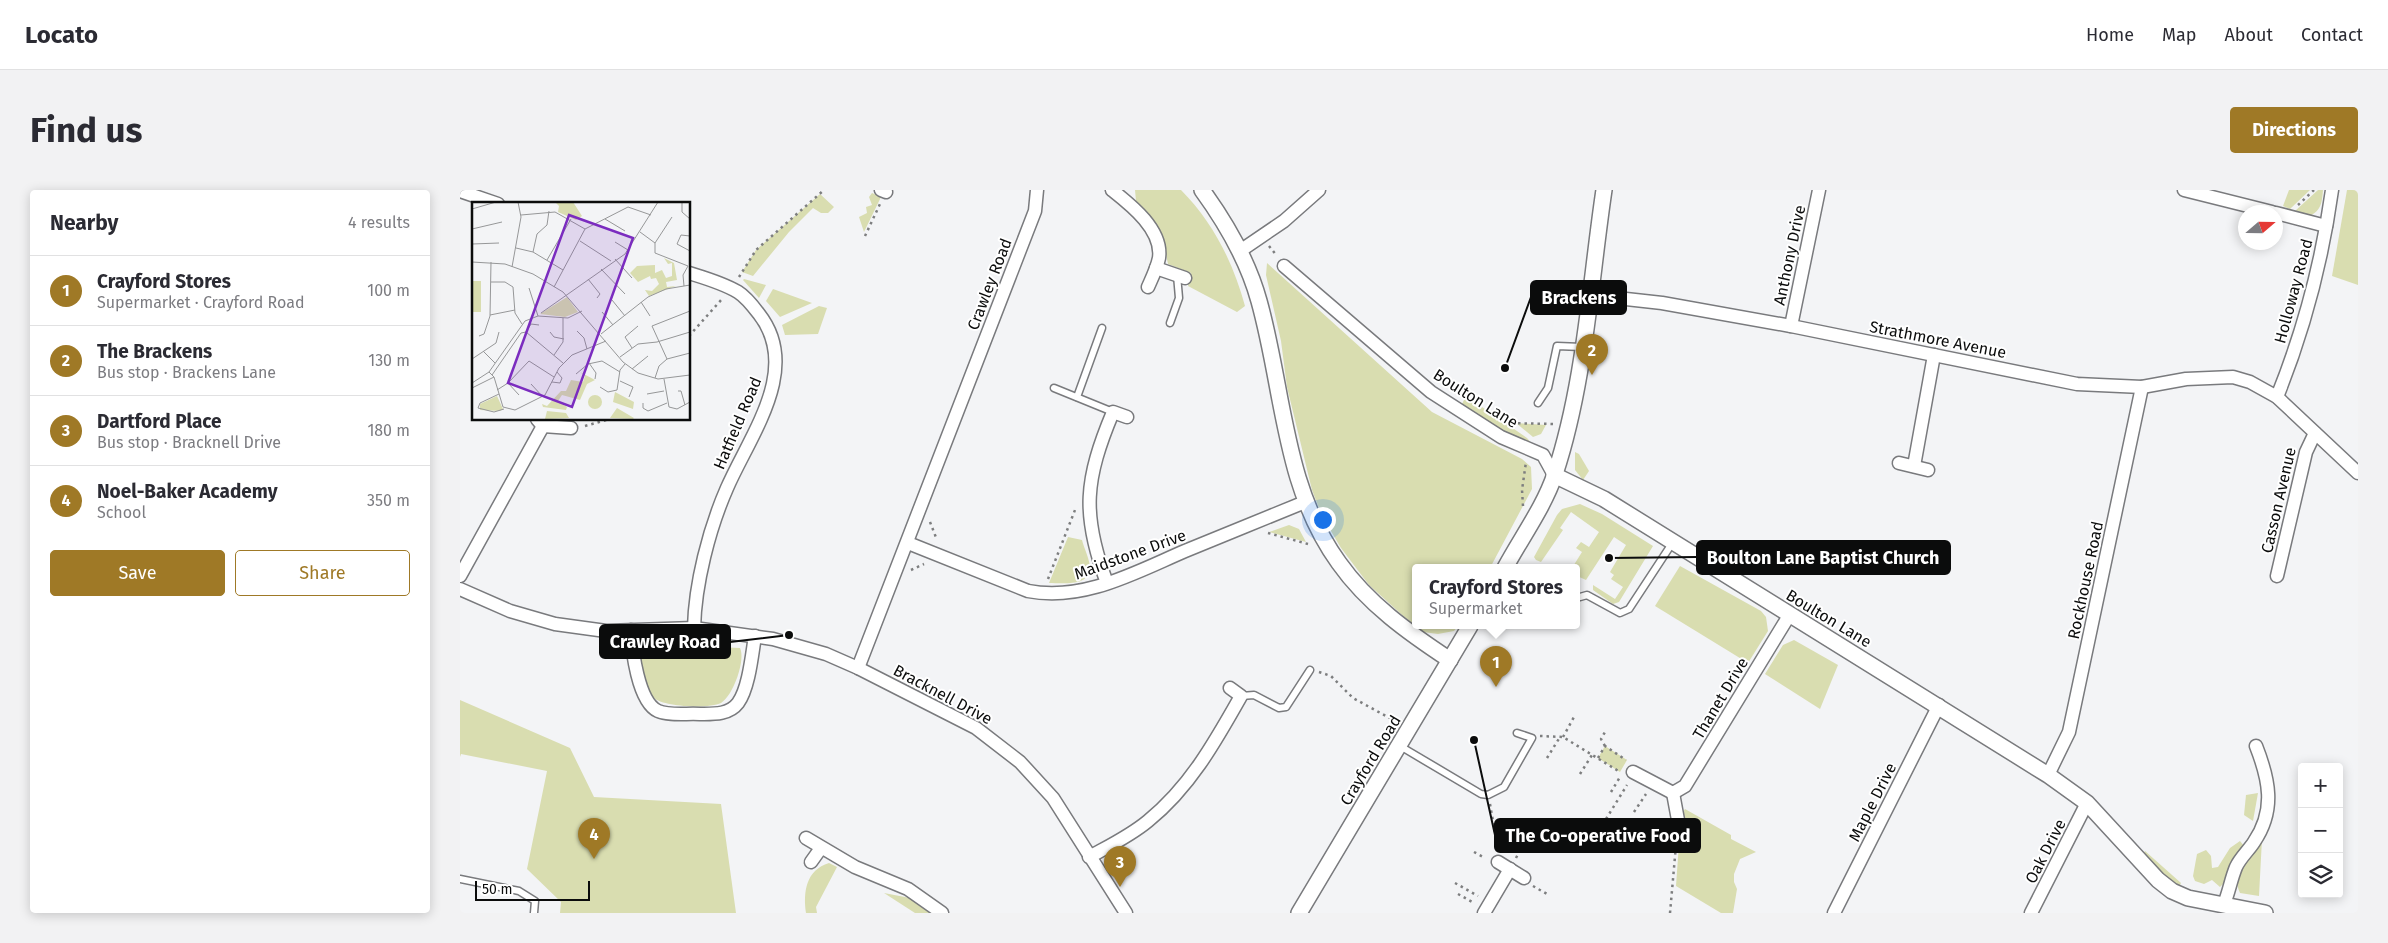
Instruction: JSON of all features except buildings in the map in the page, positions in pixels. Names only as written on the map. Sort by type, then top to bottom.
[{"type":"street","name":"Crawley Road","points":[[858,668],[1035,211],[1037,190]]},
{"type":"street","points":[[1202,190],[1240,251],[1259,300],[1290,453],[1305,502],[1329,549],[1349,577],[1379,608],[1450,660]]},
{"type":"street","points":[[1240,251],[1262,237],[1319,190]]},
{"type":"street","points":[[1507,564],[1554,475],[1567,424],[1582,348],[1604,190]]},
{"type":"street","name":"Anthony Drive","points":[[1791,326],[1819,190]]},
{"type":"street","points":[[2184,190],[2243,205]]},
{"type":"street","name":"Holloway Road","points":[[2277,397],[2292,360],[2309,307],[2332,190]]},
{"type":"street","points":[[1119,192],[1153,233],[1159,250],[1156,268],[1148,287]]},
{"type":"street","points":[[461,195],[490,202]]},
{"type":"street","points":[[2283,215],[2326,226]]},
{"type":"street","name":"Boulton Lane","points":[[1284,266],[1431,392],[1501,437],[1543,455],[1554,475],[1604,499],[1939,705],[2048,775],[2087,803],[2158,880],[2172,891],[2188,898],[2265,913]]},
{"type":"street","points":[[1156,268],[1181,276]]},
{"type":"street","name":"Hatfield Road","points":[[690,272],[732,288],[753,306],[769,328],[776,346],[776,372],[768,402],[718,509],[695,610],[694,628]]},
{"type":"street","name":"Strathmore Avenue","points":[[1590,295],[1662,303],[1791,326],[2077,384],[2142,387],[2186,379],[2233,377],[2250,382],[2277,397],[2358,473]]},
{"type":"street","points":[[1914,466],[1934,355]]},
{"type":"street","name":"Rockhouse Road","points":[[2048,775],[2069,732],[2073,716],[2142,387]]},
{"type":"street","points":[[1107,583],[1092,539],[1089,506],[1094,463],[1113,412],[1127,416]]},
{"type":"street","points":[[460,576],[540,422],[571,428]]},
{"type":"street","name":"Casson Avenue","points":[[2277,576],[2306,452],[2315,433]]},
{"type":"street","points":[[1899,463],[1928,470]]},
{"type":"street","name":"Maidstone Drive","points":[[908,542],[1011,586],[1042,593],[1073,592],[1107,583],[1305,502]]},
{"type":"street","name":"Bracknell Drive","points":[[460,589],[497,606],[536,619],[583,629],[694,628],[755,636],[798,646],[858,668],[950,714],[995,742],[1020,762],[1053,798],[1126,913]]},
{"type":"street","name":"Thanet Drive","points":[[1673,793],[1685,786],[1790,614]]},
{"type":"street","name":"Crayford Road","points":[[1299,913],[1468,629]]},
{"type":"street","points":[[631,630],[633,654],[644,695],[650,705],[658,712],[711,714],[730,711],[739,702],[750,670],[755,636]]},
{"type":"street","points":[[1089,857],[1128,836],[1149,821],[1185,786],[1204,760],[1241,696],[1230,688]]},
{"type":"street","name":"Maple Drive","points":[[1834,913],[1939,705]]},
{"type":"street","points":[[2224,904],[2236,866],[2255,841],[2264,820],[2268,785],[2265,767],[2256,746]]},
{"type":"street","points":[[1633,772],[1673,793],[1678,820]]},
{"type":"street","name":"Oak Drive","points":[[2031,913],[2087,803]]},
{"type":"street","points":[[806,838],[855,867],[908,889],[942,913]]},
{"type":"street","points":[[811,862],[821,848]]},
{"type":"street","points":[[1498,862],[1524,878]]},
{"type":"street","points":[[1484,913],[1510,869]]},
{"type":"lane","points":[[1170,323],[1179,298],[1181,276]]},
{"type":"lane","points":[[1077,397],[1102,328]]},
{"type":"lane","points":[[1538,403],[1548,388],[1557,346],[1582,348]]},
{"type":"lane","points":[[1054,388],[1113,412]]},
{"type":"lane","points":[[1580,597],[1587,595],[1620,613],[1629,609],[1673,542]]},
{"type":"lane","points":[[1241,696],[1254,695],[1279,708],[1286,707],[1310,670]]},
{"type":"lane","points":[[1399,745],[1481,794],[1488,795],[1504,787],[1532,738],[1517,733]]},
{"type":"lane","points":[[460,879],[519,891],[535,901],[534,913]]},
{"type":"path","points":[[690,335],[732,288],[756,250],[824,190]]},
{"type":"path","points":[[2283,211],[2314,190]]},
{"type":"path","points":[[865,236],[883,191]]},
{"type":"path","points":[[1262,237],[1284,266]]},
{"type":"path","points":[[571,428],[607,420]]},
{"type":"path","points":[[1506,423],[1567,424]]},
{"type":"path","points":[[1525,531],[1522,490],[1528,448]]},
{"type":"path","points":[[894,577],[943,557],[922,505]]},
{"type":"path","points":[[1042,593],[1076,507]]},
{"type":"path","points":[[1244,527],[1329,549]]},
{"type":"path","points":[[1310,670],[1331,676],[1353,698],[1410,729]]},
{"type":"path","points":[[1547,758],[1574,717]]},
{"type":"path","points":[[1605,732],[1601,739],[1604,746],[1636,766],[1606,819]]},
{"type":"path","points":[[1532,738],[1543,735],[1561,737],[1623,773],[1611,792]]},
{"type":"path","points":[[1598,758],[1604,746]]},
{"type":"path","points":[[1580,774],[1592,754]]},
{"type":"path","points":[[1634,812],[1652,783]]},
{"type":"path","points":[[1488,795],[1499,857],[1498,862]]},
{"type":"path","points":[[1670,913],[1678,820]]},
{"type":"path","points":[[1510,869],[1526,840]]},
{"type":"green space","points":[[1135,190],[1181,190],[1203,215],[1228,258],[1245,306],[1237,312],[1188,286],[1191,273],[1168,264],[1163,240],[1136,201]]},
{"type":"green space","points":[[2289,190],[2310,190],[2290,209],[2283,206]]},
{"type":"green space","points":[[2318,190],[2323,190],[2322,201],[2314,214],[2310,216],[2295,211]]},
{"type":"green space","points":[[2347,190],[2358,190],[2358,285],[2332,276]]},
{"type":"green space","points":[[872,193],[881,197],[864,232],[859,217],[867,213],[866,207],[872,205],[869,197]]},
{"type":"green space","points":[[820,194],[834,207],[828,213],[821,213],[813,208],[789,232],[753,276],[742,272],[756,250]]},
{"type":"green space","points":[[1267,263],[1432,412],[1522,459],[1531,467],[1532,489],[1492,564],[1412,564],[1412,623],[1369,585],[1341,548],[1322,516],[1312,490],[1287,387],[1281,341],[1266,275]]},
{"type":"green space","points":[[743,280],[766,285],[759,298]]},
{"type":"green space","points":[[773,289],[812,303],[780,317],[766,301]]},
{"type":"green space","points":[[819,306],[827,308],[818,334],[785,335],[782,325]]},
{"type":"green space","points":[[1466,396],[1527,438],[1531,443],[1511,436],[1462,404]]},
{"type":"green space","points":[[1516,423],[1546,425],[1541,434],[1533,437]]},
{"type":"green space","points":[[1575,452],[1579,454],[1589,471],[1583,480],[1575,470]]},
{"type":"green space","points":[[1580,504],[1602,514],[1653,546],[1619,602],[1613,604],[1593,590],[1593,585],[1615,599],[1623,587],[1611,579],[1614,575],[1610,572],[1626,545],[1614,537],[1586,580],[1580,577],[1580,564],[1574,564],[1582,552],[1576,548],[1581,542],[1589,547],[1599,532],[1571,512],[1560,528],[1563,530],[1541,562],[1534,557],[1562,509]]},
{"type":"green space","points":[[1289,525],[1299,529],[1306,542],[1269,532]]},
{"type":"green space","points":[[1068,537],[1082,540],[1090,565],[1089,574],[1074,583],[1049,583]]},
{"type":"green space","points":[[1680,566],[1761,611],[1766,617],[1768,631],[1748,663],[1655,606]]},
{"type":"green space","points":[[1419,629],[1456,629],[1438,634],[1423,632]]},
{"type":"green space","points":[[1794,640],[1838,665],[1820,709],[1765,674],[1783,645]]},
{"type":"green space","points":[[642,644],[740,648],[740,669],[734,686],[726,699],[721,703],[707,706],[687,706],[659,701],[654,698],[646,683],[639,654]]},
{"type":"green space","points":[[460,700],[570,748],[594,797],[721,804],[736,913],[560,913],[561,902],[527,869],[547,771],[461,754],[460,757]]},
{"type":"green space","points":[[1605,746],[1627,760],[1620,772],[1598,758]]},
{"type":"green space","points":[[2258,793],[2253,821],[2244,815],[2246,795]]},
{"type":"green space","points":[[1685,809],[1731,835],[1731,839],[1756,852],[1740,859],[1734,874],[1734,882],[1737,889],[1733,913],[1721,913],[1676,886],[1680,829],[1687,825],[1683,812]]},
{"type":"green space","points":[[2262,839],[2259,896],[2240,893],[2238,885],[2239,871]]},
{"type":"green space","points":[[2240,841],[2244,846],[2228,879],[2220,887],[2212,880],[2204,884],[2195,881],[2193,876],[2197,854],[2206,850],[2211,856],[2212,868],[2218,867],[2230,848]]},
{"type":"green space","points":[[2145,851],[2181,883],[2179,887],[2165,878],[2143,855]]},
{"type":"green space","points":[[829,863],[837,867],[816,907],[817,913],[806,913],[805,897],[811,876],[821,866]]},
{"type":"green space","points":[[884,893],[910,898],[932,913],[915,913]]},
{"type":"place","name":"Brackens","points":[[1505,368]]},
{"type":"place","name":"The Brackens","points":[[1592,375]]},
{"type":"place","name":"Boulton Lane Baptist Church","points":[[1609,558]]},
{"type":"place","name":"Crawley Road","points":[[789,635]]},
{"type":"place","name":"Crayford Stores","points":[[1496,687]]},
{"type":"place","name":"The Co-operative Food","points":[[1474,740]]},
{"type":"place","name":"Noel-Baker Academy","points":[[594,859]]},
{"type":"place","name":"Dartford Place","points":[[1120,887]]}]
